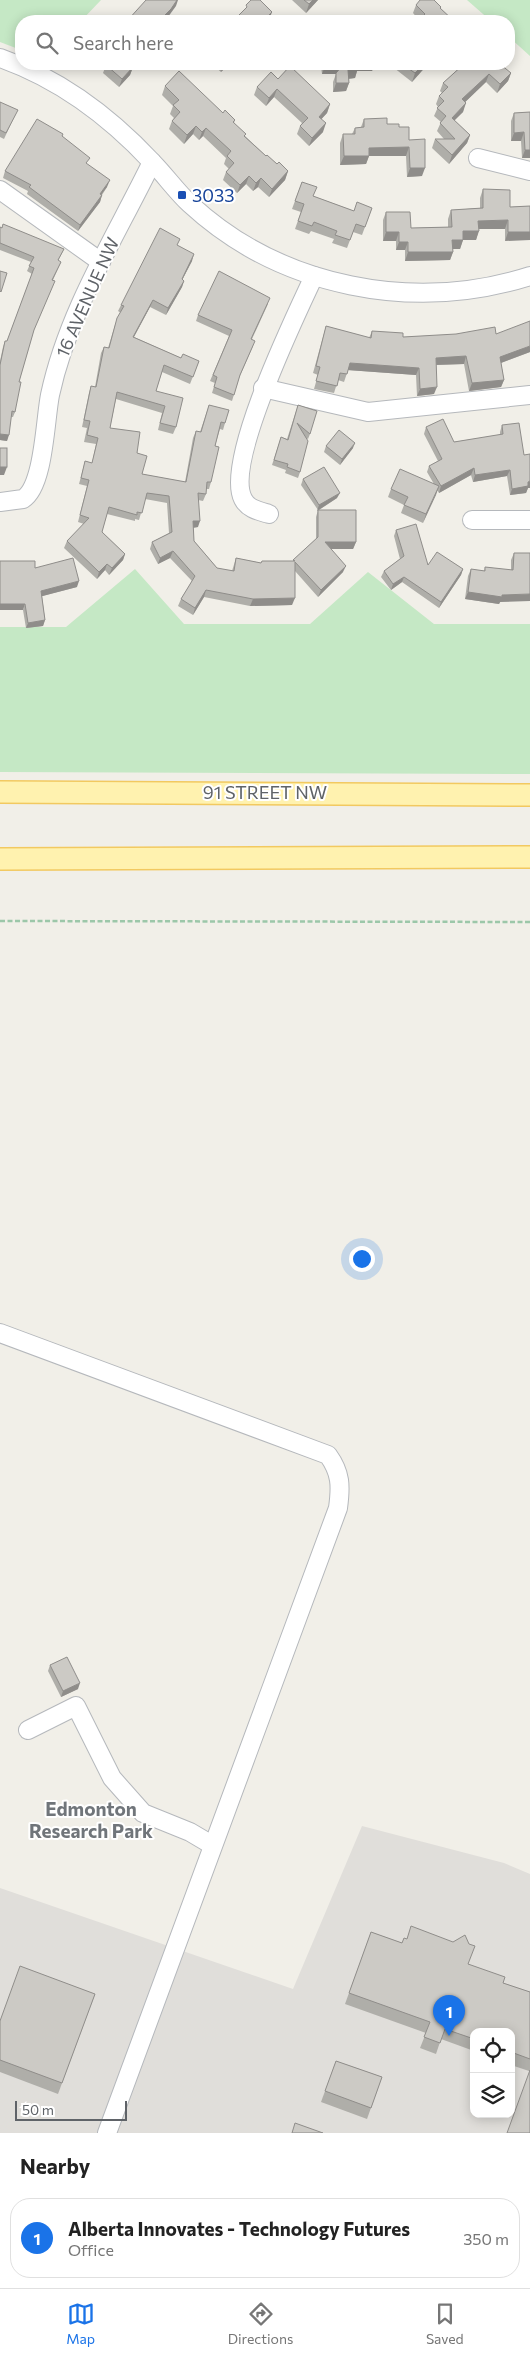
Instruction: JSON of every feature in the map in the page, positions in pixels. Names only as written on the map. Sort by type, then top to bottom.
[{"type":"main road","name":"91 STREET NW","points":[[0,792],[530,795]]},
{"type":"main road","points":[[0,859],[530,857]]},
{"type":"street","points":[[0,58],[15,64]]},
{"type":"street","points":[[28,70],[88,103],[113,123],[190,204],[223,230],[262,253],[314,276],[361,288],[422,294],[485,288],[530,276]]},
{"type":"street","points":[[478,158],[530,171]]},
{"type":"street","name":"16 AVENUE NW","points":[[0,502],[18,501],[28,496],[39,476],[47,411],[58,363],[78,309],[152,162]]},
{"type":"street","points":[[2,197],[101,262]]},
{"type":"street","points":[[269,514],[249,507],[243,500],[240,489],[243,462],[263,388],[314,276]]},
{"type":"street","points":[[263,388],[368,412],[530,395]]},
{"type":"street","points":[[472,520],[530,520]]},
{"type":"street","points":[[0,1333],[328,1455],[337,1467],[342,1486],[338,1508],[107,2133]]},
{"type":"street","points":[[28,1730],[76,1706],[112,1778],[143,1813],[190,1832],[212,1845]]},
{"type":"path","points":[[0,921],[530,922]]},
{"type":"shaded area","points":[[362,1826],[504,1863],[530,1874],[530,2133],[0,2133],[0,1888],[293,1989]]},
{"type":"green space","points":[[0,0],[101,0],[87,15],[15,15],[15,48],[0,42]]},
{"type":"green space","points":[[467,0],[530,0],[530,56],[515,42],[515,15],[484,15]]},
{"type":"green space","points":[[135,569],[184,624],[310,624],[368,572],[434,624],[530,624],[530,774],[0,772],[0,627],[66,627]]},
{"type":"building","points":[[146,0],[177,0],[165,15],[132,15]]},
{"type":"building","points":[[251,0],[260,0],[272,12],[269,15],[239,15],[247,7],[246,5]]},
{"type":"building","points":[[304,0],[313,0],[309,4]]},
{"type":"building","points":[[420,0],[434,0],[448,15],[424,15],[416,5]]},
{"type":"building","points":[[112,70],[130,70],[122,79]]},
{"type":"building","points":[[286,70],[294,70],[330,104],[319,117],[326,123],[312,138],[300,126],[308,118],[277,89],[269,98],[257,87],[271,72],[278,79]]},
{"type":"building","points":[[339,70],[348,70],[349,83],[336,83],[336,73]]},
{"type":"building","points":[[457,70],[507,70],[511,73],[500,84],[489,74],[462,99],[466,103],[452,118],[470,135],[452,155],[435,139],[455,139],[440,123],[446,116],[437,108],[444,101],[439,96],[448,87],[443,83]]},
{"type":"building","points":[[179,71],[223,113],[225,110],[235,120],[233,122],[246,134],[244,136],[266,156],[277,164],[279,162],[288,171],[272,189],[261,178],[256,183],[249,176],[240,185],[226,172],[234,163],[227,156],[231,151],[206,128],[202,132],[196,126],[187,135],[172,121],[180,112],[173,105],[179,100],[165,86]]},
{"type":"building","points":[[0,102],[18,110],[6,133],[0,130]]},
{"type":"building","points":[[530,112],[530,150],[525,150],[524,132],[514,133],[514,113]]},
{"type":"building","points":[[387,118],[387,124],[399,124],[399,127],[409,127],[409,140],[425,139],[425,168],[410,168],[409,147],[369,148],[369,156],[344,156],[343,134],[355,134],[355,128],[364,127],[364,119]]},
{"type":"building","points":[[37,119],[63,134],[62,136],[90,158],[86,163],[110,180],[100,194],[102,195],[80,225],[29,187],[31,185],[5,171]]},
{"type":"building","points":[[302,182],[317,187],[313,196],[354,211],[357,202],[372,208],[365,227],[356,224],[350,240],[335,235],[337,231],[314,222],[312,226],[298,221],[304,204],[295,201]]},
{"type":"building","points":[[483,189],[510,190],[510,207],[530,206],[530,232],[508,232],[508,220],[478,221],[479,231],[463,231],[463,240],[452,240],[453,252],[408,252],[408,242],[399,242],[399,232],[386,232],[386,212],[410,212],[411,228],[452,227],[451,210],[483,208]]},
{"type":"building","points":[[3,224],[64,249],[58,260],[61,262],[52,280],[55,281],[34,330],[19,382],[21,382],[15,412],[12,411],[9,435],[0,434],[0,365],[5,341],[7,341],[34,268],[29,266],[34,257],[0,243],[0,227],[2,228]]},
{"type":"building","points":[[160,228],[180,239],[177,245],[194,254],[182,279],[184,281],[168,308],[153,300],[133,337],[181,358],[183,354],[199,361],[193,377],[164,365],[156,391],[183,398],[176,427],[160,423],[165,406],[117,392],[110,428],[140,432],[137,453],[147,456],[142,474],[186,482],[196,431],[201,432],[209,405],[229,410],[225,423],[221,422],[215,446],[219,447],[211,482],[207,482],[206,494],[198,493],[200,521],[193,521],[194,541],[217,568],[234,571],[236,558],[261,563],[262,561],[295,561],[293,560],[318,537],[318,510],[356,510],[356,542],[325,542],[346,566],[321,590],[295,562],[295,598],[253,599],[206,590],[195,608],[181,599],[195,576],[173,551],[160,558],[152,542],[172,532],[169,496],[147,493],[142,513],[137,512],[137,515],[109,507],[102,532],[125,554],[112,568],[107,564],[99,572],[67,541],[89,518],[80,515],[89,480],[81,478],[85,461],[92,463],[98,438],[87,435],[90,421],[84,420],[91,386],[96,387],[104,347],[109,348],[117,318],[124,306],[121,305]]},
{"type":"building","points":[[0,271],[7,273],[1,292],[0,291]]},
{"type":"building","points":[[219,271],[270,298],[251,339],[255,341],[240,375],[234,395],[214,387],[217,377],[213,375],[232,330],[198,315]]},
{"type":"building","points":[[530,321],[530,346],[500,357],[504,380],[472,383],[466,356],[436,358],[437,387],[420,389],[419,368],[350,363],[347,374],[340,373],[337,386],[316,381],[320,367],[316,366],[326,326],[371,338],[372,331],[403,333],[403,337],[456,334],[495,327],[496,334]]},
{"type":"building","points":[[298,405],[317,411],[310,434],[297,423],[308,441],[300,472],[287,467],[288,464],[274,460],[281,437],[288,440]]},
{"type":"building","points":[[443,419],[454,442],[503,434],[502,425],[519,423],[524,455],[530,454],[530,481],[528,486],[512,489],[510,470],[475,475],[474,468],[441,486],[429,466],[442,459],[426,427]]},
{"type":"building","points":[[339,430],[355,443],[342,459],[326,446]]},
{"type":"building","points":[[0,448],[7,448],[7,467],[0,467]]},
{"type":"building","points":[[324,467],[340,493],[319,505],[303,479]]},
{"type":"building","points":[[400,469],[439,486],[426,514],[404,505],[408,497],[391,489]]},
{"type":"building","points":[[416,524],[428,565],[437,552],[463,569],[441,602],[404,577],[393,584],[384,571],[404,556],[396,530]]},
{"type":"building","points":[[514,553],[530,553],[530,594],[502,595],[502,597],[468,592],[471,569],[485,571],[485,567],[513,570]]},
{"type":"building","points":[[73,558],[79,581],[41,591],[45,620],[28,623],[25,604],[0,604],[0,561],[35,561],[35,568]]},
{"type":"building","points":[[67,1657],[80,1683],[63,1691],[50,1665]]},
{"type":"building","points":[[411,1926],[453,1942],[465,1935],[469,1944],[475,1946],[468,1964],[505,1977],[503,1983],[530,1992],[530,2059],[515,2053],[515,2028],[470,2028],[470,2038],[445,2029],[440,2043],[424,2037],[430,2022],[349,1993],[371,1932],[402,1943],[404,1938],[407,1939]]},
{"type":"building","points":[[20,1966],[95,1994],[62,2083],[0,2060],[0,2021]]},
{"type":"building","points":[[336,2061],[382,2077],[371,2108],[325,2091]]},
{"type":"building","points":[[530,2070],[530,2133],[507,2133],[512,2118],[515,2118],[515,2111]]},
{"type":"building","points":[[295,2123],[323,2133],[292,2133]]},
{"type":"place","name":"3033","points":[[182,195]]},
{"type":"place","name":"Alberta Innovates - Technology Futures","points":[[449,2036]]},
{"type":"district","name":"Edmonton Research Park","points":[[91,1819]]}]
